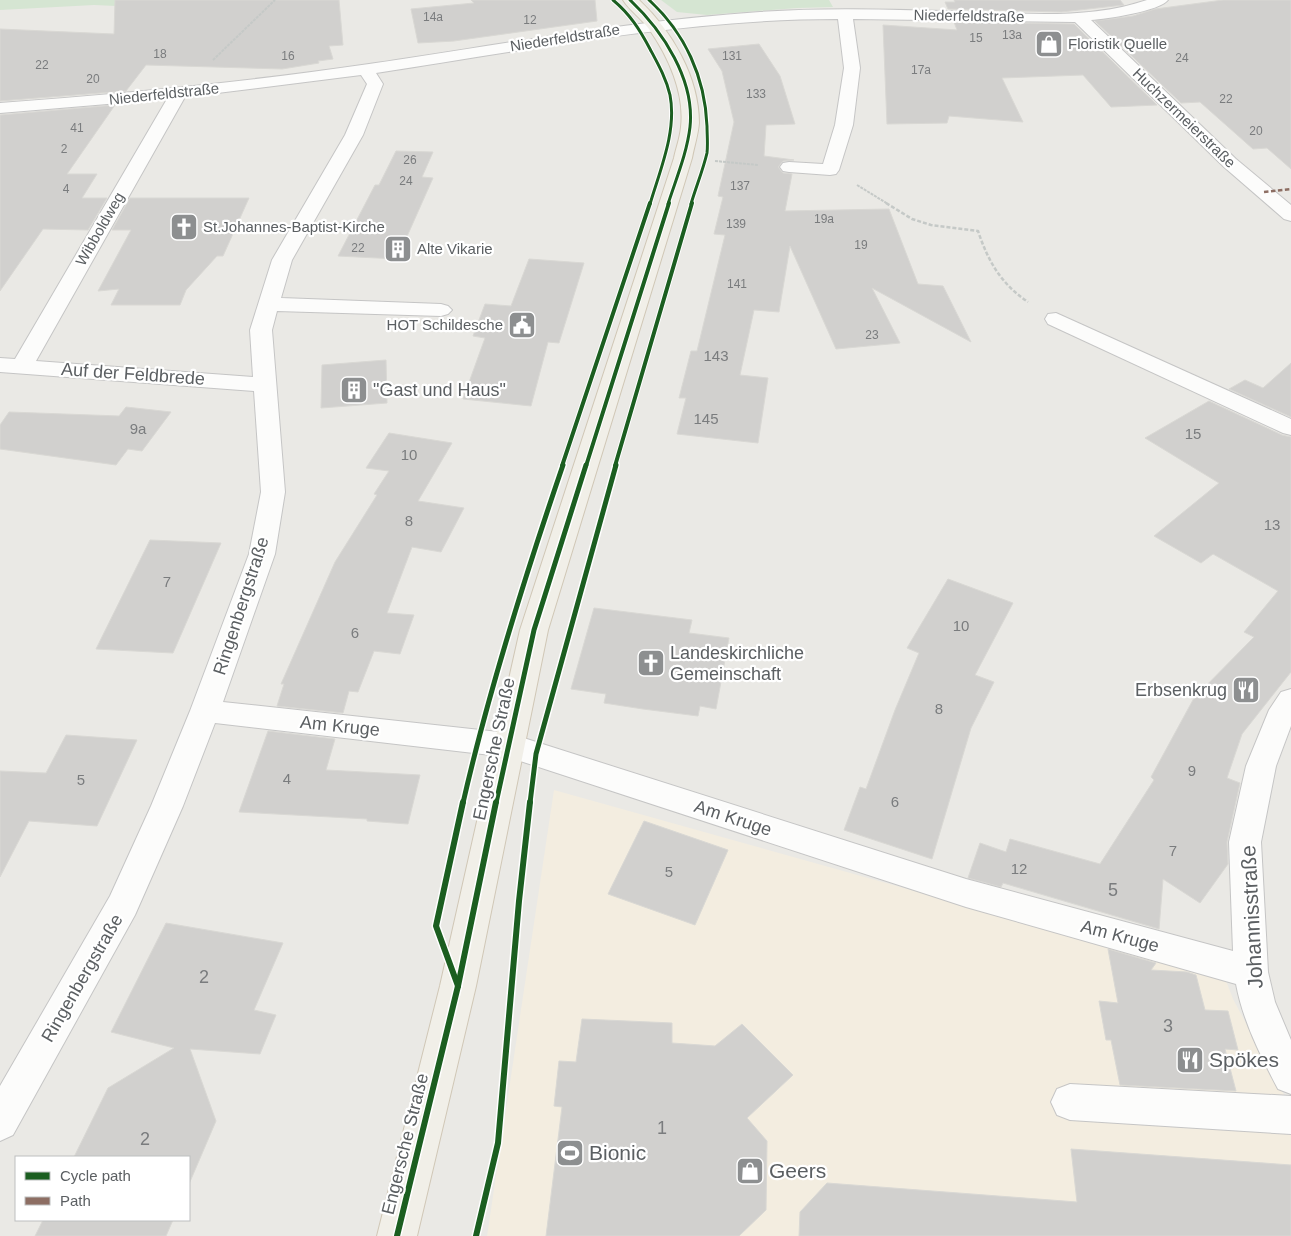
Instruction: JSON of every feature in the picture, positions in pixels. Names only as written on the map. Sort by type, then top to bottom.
[{"type":"main road","name":"Engersche Straße","points":[[397,1236],[458,986],[534,630],[683,158],[690,124],[686,89],[678,66],[654,26],[640,8],[630,0]]},
{"type":"street","name":"Niederfeldstraße","points":[[0,108],[95,102],[366,70],[654,26],[764,16],[845,13],[1080,18],[1141,8],[1161,0]]},
{"type":"street","points":[[789,167],[830,170],[844,125],[852,68],[845,13]]},
{"type":"street","name":"Huchzermeierstraße","points":[[1080,18],[1230,163],[1291,215]]},
{"type":"street","name":"Ringenbergstraße","points":[[0,1122],[123,906],[167,806],[205,711],[262,554],[273,492],[261,330],[282,260],[354,135],[375,84],[366,70]]},
{"type":"street","name":"Wibboldweg","points":[[11,365],[179,93]]},
{"type":"street","points":[[269,304],[441,310]]},
{"type":"street","points":[[1056,319],[1291,428]]},
{"type":"street","name":"Auf der Feldbrede","points":[[11,365],[265,385]]},
{"type":"street","name":"Johannisstraße","points":[[1291,700],[1279,718],[1261,766],[1245,842],[1251,972],[1257,1002],[1272,1041],[1291,1076]]},
{"type":"street","name":"Am Kruge","points":[[205,711],[508,745],[966,893],[1251,972]]},
{"type":"street","points":[[1070,1102],[1291,1115]]},
{"type":"path","points":[[179,93],[275,0]]},
{"type":"path","points":[[683,158],[789,167]]},
{"type":"path","points":[[830,170],[912,219],[931,225],[978,231],[994,271],[1006,286],[1021,298],[1056,319]]},
{"type":"shaded area","points":[[554,790],[1225,978],[1233,999],[1291,1108],[1291,1236],[487,1236]]},
{"type":"green space","points":[[0,0],[146,0],[138,7],[94,5],[0,10]]},
{"type":"green space","points":[[661,0],[829,0],[833,7],[707,15],[677,12]]},
{"type":"building","points":[[115,0],[339,0],[343,45],[329,46],[333,59],[318,61],[319,63],[282,69],[146,65],[126,91],[0,101],[0,29],[114,34]]},
{"type":"building","points":[[471,0],[595,0],[597,21],[454,41],[418,43],[411,9],[474,3]]},
{"type":"building","points":[[954,0],[1120,0],[1124,5],[1061,12],[948,9],[945,2],[955,2]]},
{"type":"building","points":[[1223,0],[1291,0],[1291,169],[1267,148],[1253,149],[1200,102],[1181,103],[1095,21],[1133,16],[1155,9]]},
{"type":"building","points":[[954,22],[1074,24],[1157,105],[1111,107],[1083,75],[1002,78],[1023,122],[949,116],[947,123],[887,124],[883,25],[957,30]]},
{"type":"building","points":[[759,44],[780,76],[795,124],[766,125],[764,156],[794,160],[783,161],[778,167],[783,173],[792,174],[785,211],[889,209],[918,284],[943,286],[971,342],[872,288],[900,343],[836,349],[790,246],[779,312],[754,310],[740,375],[768,378],[758,443],[677,434],[686,398],[679,398],[691,351],[697,351],[725,235],[714,234],[723,197],[718,196],[734,122],[722,71],[708,49]]},
{"type":"building","points":[[115,105],[67,174],[97,174],[82,198],[107,198],[88,230],[43,229],[0,291],[0,115]]},
{"type":"building","points":[[396,151],[433,152],[422,177],[433,178],[397,259],[338,256],[375,185],[379,185]]},
{"type":"building","name":"St.Johannes-Baptist-Kirche","points":[[130,198],[249,198],[223,256],[217,256],[186,290],[180,305],[111,305],[119,289],[98,291],[131,230],[112,230]]},
{"type":"building","points":[[529,259],[584,263],[559,343],[548,342],[531,406],[463,399],[485,338],[473,336],[485,304],[511,306]]},
{"type":"building","name":"\"Gast und Haus\"","points":[[386,360],[387,403],[321,408],[322,365]]},
{"type":"building","points":[[1291,363],[1291,417],[1229,389],[1245,380],[1263,388]]},
{"type":"building","points":[[1209,401],[1282,435],[1291,437],[1291,672],[1242,734],[1227,778],[1240,783],[1227,842],[1228,864],[1200,903],[1163,879],[1159,929],[1003,883],[1001,887],[968,878],[980,843],[1006,852],[1010,839],[1100,864],[1154,780],[1151,777],[1194,698],[1254,637],[1244,632],[1278,591],[1213,554],[1201,563],[1154,536],[1219,483],[1145,438]]},
{"type":"building","points":[[126,407],[171,412],[142,451],[128,449],[116,465],[0,449],[0,425],[9,412],[119,416]]},
{"type":"building","points":[[389,433],[452,443],[418,501],[464,508],[441,552],[412,547],[387,613],[414,615],[400,654],[374,651],[358,692],[349,691],[343,713],[277,706],[284,684],[281,684],[335,562],[377,495],[374,494],[389,471],[366,468]]},
{"type":"building","points":[[150,540],[221,543],[173,653],[96,649]]},
{"type":"building","points":[[948,579],[1013,603],[975,675],[994,682],[971,728],[932,859],[844,830],[860,787],[866,789],[895,710],[919,653],[907,648]]},
{"type":"building","name":"Landeskirchliche Gemeinschaft","points":[[594,608],[692,620],[689,633],[729,638],[716,709],[700,706],[698,716],[643,709],[604,703],[606,694],[571,689]]},
{"type":"building","points":[[268,731],[335,739],[326,770],[420,775],[408,824],[367,821],[367,819],[239,812]]},
{"type":"building","points":[[66,735],[137,740],[97,826],[29,821],[0,877],[0,771],[46,773]]},
{"type":"building","points":[[644,821],[728,850],[695,925],[608,894]]},
{"type":"building","points":[[166,923],[283,943],[254,1010],[276,1015],[260,1054],[190,1049],[216,1121],[190,1182],[190,1156],[74,1156],[108,1088],[174,1048],[111,1032]]},
{"type":"building","points":[[1108,949],[1156,963],[1151,970],[1187,972],[1196,975],[1205,1010],[1228,1011],[1238,1050],[1225,1049],[1236,1091],[1120,1085],[1111,1040],[1106,1040],[1099,1001],[1118,1003]]},
{"type":"building","points":[[582,1019],[672,1023],[672,1043],[715,1046],[742,1024],[793,1075],[747,1118],[767,1141],[766,1210],[739,1236],[546,1236],[562,1107],[554,1106],[559,1061],[576,1062]]},
{"type":"building","points":[[1071,1149],[1291,1165],[1291,1236],[799,1236],[800,1212],[827,1183],[1077,1202]]},
{"type":"building","points":[[42,1221],[173,1221],[166,1236],[35,1236]]},
{"type":"marked path","points":[[1264,192],[1291,189]]},
{"type":"cycle path","points":[[458,986],[436,926],[477,741],[533,552],[633,258],[665,155],[671,126],[670,96],[663,74],[638,27],[625,10],[613,0]]},
{"type":"cycle path","points":[[397,1236],[458,986],[534,630],[683,158],[689,133],[690,109],[681,74],[664,40],[642,11],[630,0]]},
{"type":"cycle path","points":[[476,1236],[498,1143],[519,901],[536,754],[591,550],[707,151],[705,100],[698,74],[677,32],[649,0]]},
{"type":"place","name":"Floristik Quelle","points":[[1049,44]]},
{"type":"place","name":"St.Johannes-Baptist-Kirche","points":[[184,227]]},
{"type":"place","name":"Alte Vikarie","points":[[398,249]]},
{"type":"place","name":"HOT Schildesche","points":[[522,325]]},
{"type":"place","name":"\"Gast und Haus\"","points":[[354,390]]},
{"type":"place","name":"Landeskirchliche Gemeinschaft","points":[[651,663]]},
{"type":"place","name":"Erbsenkrug","points":[[1246,690]]},
{"type":"place","name":"Spökes","points":[[1190,1060]]},
{"type":"place","name":"Bionic","points":[[570,1153]]},
{"type":"place","name":"Geers","points":[[750,1171]]}]
